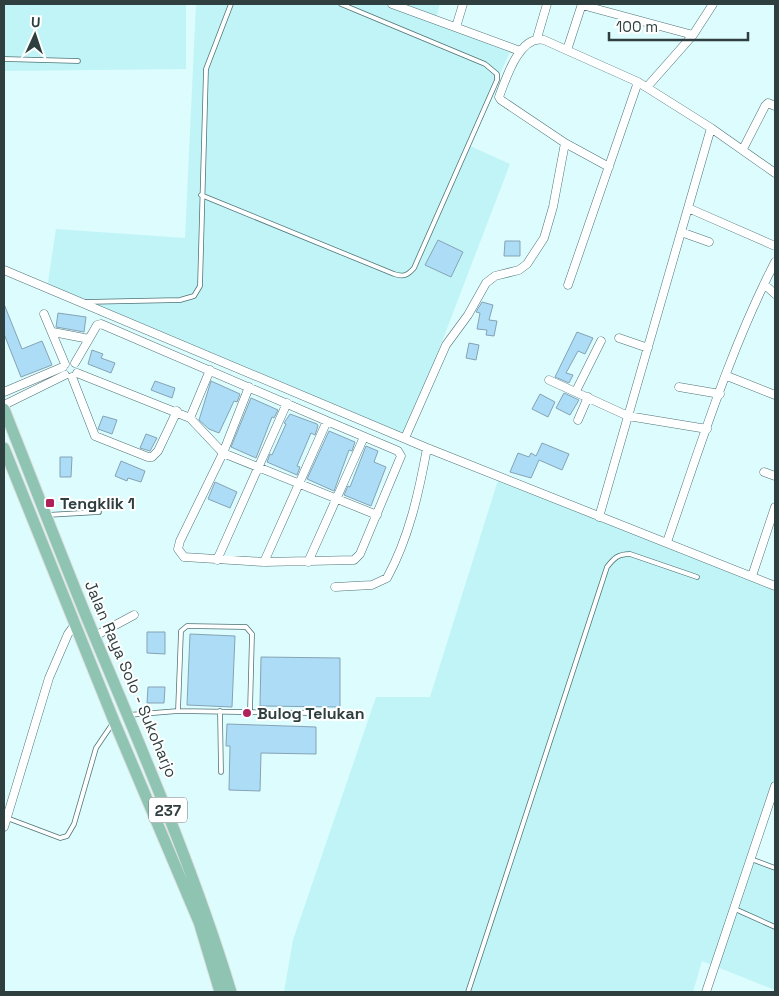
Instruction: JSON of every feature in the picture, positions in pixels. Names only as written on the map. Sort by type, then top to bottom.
[{"type":"main road","name":"Jalan Raya Solo - Sukoharjo","points":[[4,409],[93,632],[173,822],[208,918],[231,992]]},
{"type":"main road","name":"Jalan Raya Solo - Sukoharjo","points":[[4,448],[79,630],[114,721],[199,922],[220,992]]},
{"type":"main road","points":[[114,721],[128,715]]},
{"type":"street","points":[[392,4],[520,51]]},
{"type":"street","points":[[456,27],[464,4]]},
{"type":"street","points":[[537,38],[547,4]]},
{"type":"street","points":[[567,50],[582,4],[693,35]]},
{"type":"street","points":[[647,87],[693,35],[713,4]]},
{"type":"street","points":[[608,167],[565,143],[500,99],[500,95],[520,51],[528,42],[537,38],[638,82],[743,149],[775,172]]},
{"type":"street","points":[[568,286],[638,82]]},
{"type":"street","points":[[743,149],[765,106],[768,103],[775,106]]},
{"type":"street","points":[[599,517],[711,128]]},
{"type":"street","points":[[405,438],[448,341],[468,315],[486,283],[495,276],[519,270],[527,264],[544,238],[553,207],[565,143]]},
{"type":"street","points":[[688,208],[775,246]]},
{"type":"street","points":[[681,232],[709,242]]},
{"type":"street","points":[[667,542],[720,394],[729,377],[764,284],[775,262]]},
{"type":"street","points":[[4,270],[427,448],[775,586]]},
{"type":"street","points":[[764,284],[775,294]]},
{"type":"street","points":[[44,314],[96,436],[152,457],[158,451],[177,411]]},
{"type":"street","points":[[4,405],[68,371],[97,325],[101,324],[210,370],[398,451],[401,456],[377,515],[356,559],[351,561],[308,562],[217,560],[184,557],[178,549],[223,453],[249,387]]},
{"type":"street","points":[[53,332],[89,339]]},
{"type":"street","points":[[619,338],[648,348]]},
{"type":"street","points":[[576,391],[601,341]]},
{"type":"street","points":[[190,418],[210,370]]},
{"type":"street","points":[[4,392],[68,371],[177,411],[190,418],[223,453],[377,515]]},
{"type":"street","points":[[729,377],[775,395]]},
{"type":"street","points":[[549,380],[628,416],[707,429]]},
{"type":"street","points":[[679,387],[720,394]]},
{"type":"street","points":[[578,420],[588,397]]},
{"type":"street","points":[[217,560],[287,404]]},
{"type":"street","points":[[264,562],[327,421]]},
{"type":"street","points":[[308,562],[364,437]]},
{"type":"street","points":[[336,587],[372,585],[387,578],[416,501],[427,448]]},
{"type":"street","points":[[764,472],[775,476]]},
{"type":"street","points":[[752,576],[775,507]]},
{"type":"street","points":[[93,632],[134,615]]},
{"type":"street","points":[[4,827],[49,678],[68,634],[79,630]]},
{"type":"street","points":[[706,992],[773,800],[775,786]]},
{"type":"lane","points":[[77,302],[180,300],[194,296],[200,286],[201,195],[206,70],[231,4]]},
{"type":"lane","points":[[201,195],[394,274],[402,276],[414,268],[497,80],[497,74],[492,67],[341,4]]},
{"type":"lane","points":[[4,59],[78,61]]},
{"type":"lane","points":[[47,515],[99,512]]},
{"type":"lane","points":[[468,992],[607,567],[614,558],[621,554],[630,554],[697,576]]},
{"type":"lane","points":[[178,711],[181,631],[187,626],[246,628],[250,630],[252,634],[250,711]]},
{"type":"lane","points":[[128,715],[220,710],[311,712]]},
{"type":"lane","points":[[220,710],[221,772]]},
{"type":"lane","points":[[6,818],[60,838],[67,836],[74,824],[96,748],[114,721]]},
{"type":"lane","points":[[751,859],[775,868]]},
{"type":"lane","points":[[735,909],[775,927]]},
{"type":"shaded area","points":[[4,4],[186,4],[186,69],[4,71]]},
{"type":"shaded area","points":[[196,4],[440,4],[436,18],[512,47],[468,145],[510,164],[405,438],[47,289],[56,229],[185,238]]},
{"type":"shaded area","points":[[499,477],[775,586],[775,801],[772,799],[751,859],[775,867],[775,990],[702,961],[693,992],[284,992],[293,940],[376,697],[430,697]]},
{"type":"building","points":[[438,240],[463,252],[451,277],[425,265]]},
{"type":"building","points":[[505,241],[520,241],[520,256],[504,256]]},
{"type":"building","points":[[482,302],[493,305],[489,320],[497,321],[494,336],[486,335],[487,330],[477,329],[480,313],[476,312]]},
{"type":"building","points":[[4,304],[22,349],[42,341],[52,365],[21,377],[4,334]]},
{"type":"building","points":[[58,313],[86,317],[84,332],[56,327]]},
{"type":"building","points":[[577,332],[593,338],[585,354],[578,351],[566,373],[573,375],[569,383],[555,377]]},
{"type":"building","points":[[469,343],[479,345],[476,360],[466,358]]},
{"type":"building","points":[[92,350],[103,354],[101,358],[115,363],[111,373],[88,364]]},
{"type":"building","points":[[155,381],[175,388],[172,398],[151,390]]},
{"type":"building","points":[[211,381],[240,394],[237,402],[234,401],[219,433],[209,429],[199,420]]},
{"type":"building","points":[[564,393],[579,400],[570,415],[556,408]]},
{"type":"building","points":[[540,394],[555,402],[548,417],[532,409]]},
{"type":"building","points":[[251,398],[278,410],[274,418],[272,417],[256,458],[231,447]]},
{"type":"building","points":[[290,414],[318,426],[315,435],[311,433],[297,466],[300,467],[297,475],[267,462],[286,424],[284,423]]},
{"type":"building","points":[[103,416],[117,420],[112,434],[98,429]]},
{"type":"building","points":[[329,431],[355,442],[352,451],[349,450],[334,491],[307,479]]},
{"type":"building","points":[[146,434],[157,438],[150,451],[140,448]]},
{"type":"building","points":[[542,443],[569,454],[562,470],[539,460],[531,478],[510,472],[518,453],[529,457],[531,453],[536,456]]},
{"type":"building","points":[[366,446],[378,451],[374,462],[386,467],[371,506],[344,495],[348,486],[350,487]]},
{"type":"building","points":[[60,457],[72,457],[71,477],[60,477]]},
{"type":"building","points":[[121,461],[145,471],[141,482],[128,478],[127,481],[115,476]]},
{"type":"building","points":[[215,482],[237,492],[230,508],[208,499]]},
{"type":"building","points":[[147,632],[165,632],[165,654],[147,653]]},
{"type":"building","points":[[190,634],[235,636],[232,707],[187,705]]},
{"type":"building","points":[[261,657],[340,658],[340,707],[260,706]]},
{"type":"building","points":[[148,687],[165,687],[164,703],[147,703]]},
{"type":"building","points":[[227,724],[316,727],[316,754],[261,753],[260,791],[229,790],[230,746],[226,746]]},
{"type":"place","name":"Tengklik 1","points":[[50,503]]},
{"type":"place","name":"Bulog Telukan","points":[[247,713]]}]
